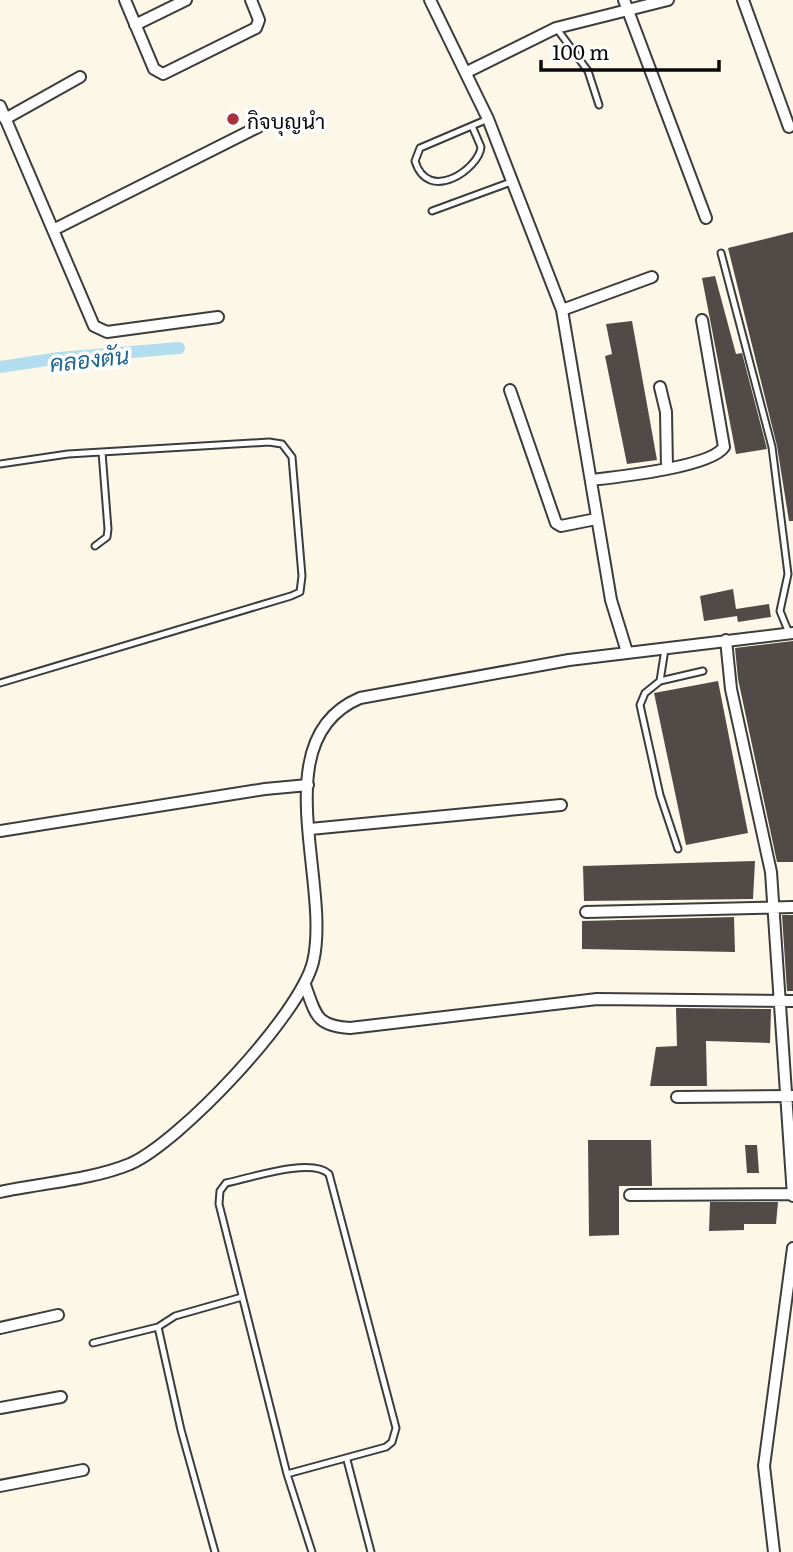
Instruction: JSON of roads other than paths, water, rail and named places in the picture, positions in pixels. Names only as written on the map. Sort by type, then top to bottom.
[{"type":"street","points":[[125,0],[154,69],[163,74],[256,28],[259,20],[251,0]]},
{"type":"street","points":[[135,24],[186,0]]},
{"type":"street","points":[[430,0],[488,119],[561,309],[611,600],[627,652]]},
{"type":"street","points":[[467,72],[556,28],[626,5],[668,0]]},
{"type":"street","points":[[743,0],[789,127]]},
{"type":"street","points":[[626,5],[706,218]]},
{"type":"street","points":[[5,119],[80,77]]},
{"type":"street","points":[[0,106],[94,326],[107,332],[218,317]]},
{"type":"street","points":[[53,230],[258,127]]},
{"type":"street","points":[[561,309],[652,277]]},
{"type":"street","points":[[591,480],[667,468],[713,456],[724,447],[702,320]]},
{"type":"street","points":[[660,387],[666,412],[667,468]]},
{"type":"street","points":[[510,390],[556,523],[561,526],[596,519]]},
{"type":"street","points":[[0,1192],[114,1170],[153,1151],[175,1134],[232,1077],[305,985],[313,960],[317,933],[308,785],[313,742],[340,707],[350,702],[459,679],[627,652],[791,633]]},
{"type":"street","points":[[630,1195],[793,1195],[789,1096],[768,851],[731,689],[726,640]]},
{"type":"street","points":[[0,831],[265,789],[308,785]]},
{"type":"street","points":[[310,829],[561,805]]},
{"type":"street","points":[[586,912],[793,907]]},
{"type":"street","points":[[305,985],[320,1021],[329,1027],[350,1028],[597,999],[793,1001]]},
{"type":"street","points":[[677,1097],[789,1096]]},
{"type":"street","points":[[774,1552],[764,1466],[793,1248]]},
{"type":"street","points":[[0,1328],[58,1315]]},
{"type":"street","points":[[0,1408],[61,1397]]},
{"type":"street","points":[[0,1486],[83,1470]]},
{"type":"lane","points":[[556,28],[588,71],[599,105]]},
{"type":"lane","points":[[472,126],[481,147],[475,161],[439,183],[428,182],[415,161],[420,148],[488,119]]},
{"type":"lane","points":[[432,211],[512,181]]},
{"type":"lane","points":[[721,253],[772,447],[788,574],[780,611],[791,633]]},
{"type":"lane","points":[[0,464],[102,452],[269,442],[282,444],[292,457],[302,576],[300,592],[0,683]]},
{"type":"lane","points":[[95,546],[107,537],[108,529],[102,452]]},
{"type":"lane","points":[[660,681],[665,647]]},
{"type":"lane","points":[[678,849],[660,795],[640,705],[645,693],[660,681],[703,671]]},
{"type":"lane","points":[[287,1474],[386,1447],[392,1441],[396,1428],[330,1174],[323,1168],[307,1166],[226,1183],[220,1191],[219,1204],[287,1474],[312,1552]]},
{"type":"lane","points":[[93,1343],[158,1327],[175,1316],[242,1297]]},
{"type":"lane","points":[[158,1327],[181,1430],[215,1552]]},
{"type":"lane","points":[[346,1460],[371,1552]]},
{"type":"waterway","name":"คลองตัน","points":[[0,367],[59,358],[179,348]]},
{"type":"place","name":"กิจบุญนำ","points":[[233,119]]}]
